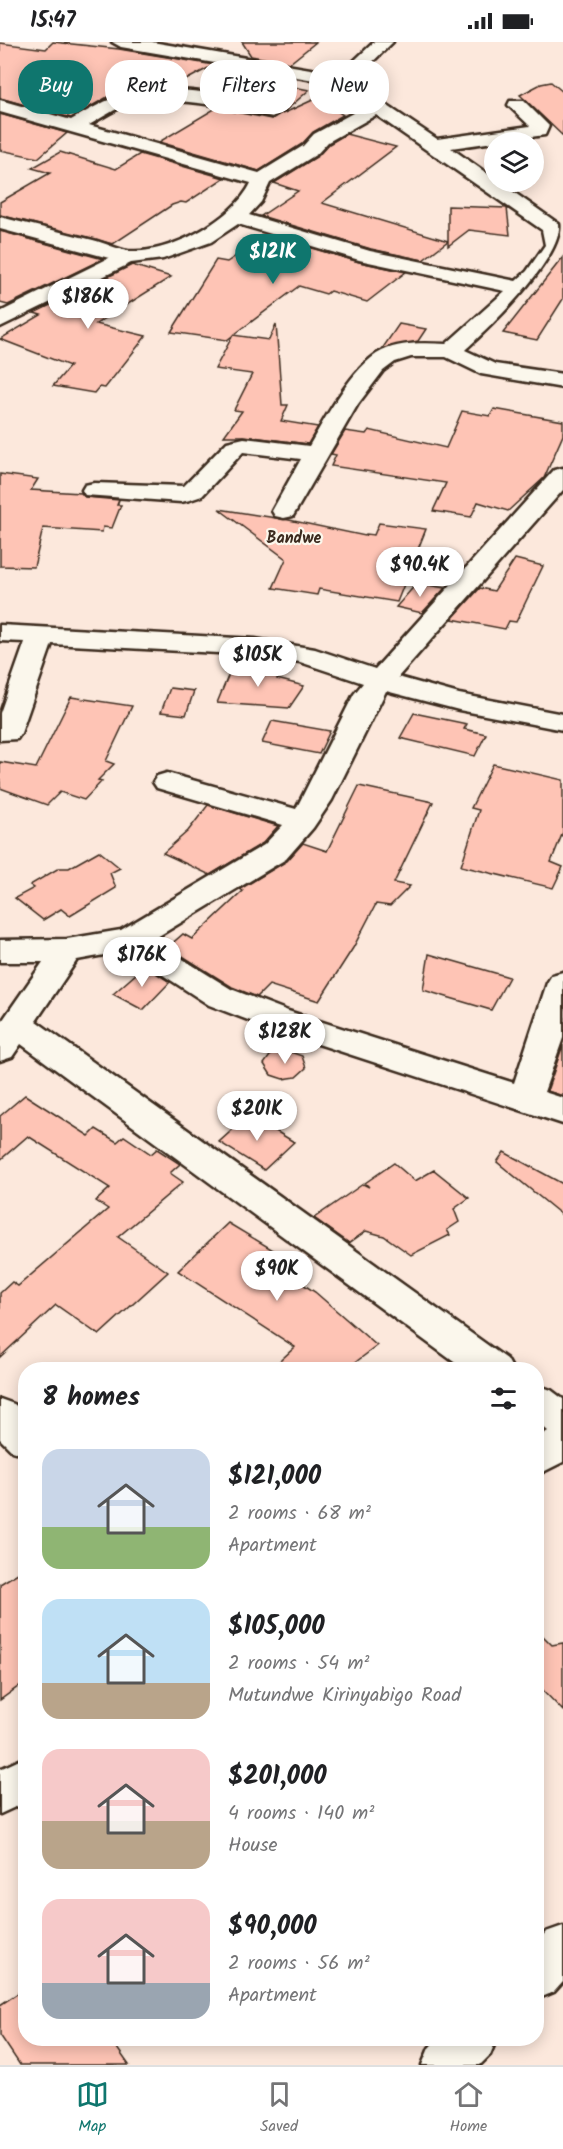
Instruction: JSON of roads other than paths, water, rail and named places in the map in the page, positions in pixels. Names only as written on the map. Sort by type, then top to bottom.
[{"type":"street","points":[[121,42],[183,55],[309,75]]},
{"type":"street","points":[[183,55],[201,42]]},
{"type":"street","points":[[365,60],[384,42]]},
{"type":"street","points":[[73,127],[109,106],[131,98],[157,96],[200,100]]},
{"type":"street","points":[[434,145],[538,130],[540,126],[517,105]]},
{"type":"street","points":[[0,106],[262,180]]},
{"type":"street","points":[[4,315],[127,257],[156,255],[204,238],[235,217],[254,198],[262,180],[310,150],[321,138],[364,114]]},
{"type":"street","points":[[385,114],[434,145],[552,228],[555,245],[535,275],[451,351]]},
{"type":"street","points":[[235,217],[366,256],[520,288]]},
{"type":"street","points":[[0,223],[127,257]]},
{"type":"street","points":[[284,511],[315,454],[375,365],[401,352],[418,349],[451,351],[462,360],[500,370],[563,381]]},
{"type":"street","points":[[94,490],[181,495],[193,490],[235,447],[244,445],[315,454]]},
{"type":"street","points":[[0,951],[67,951],[112,945],[132,938],[275,852],[303,821],[317,800],[368,694],[563,475]]},
{"type":"street","points":[[0,633],[255,647],[305,655],[414,691],[459,702],[563,722]]},
{"type":"street","points":[[7,733],[41,636]]},
{"type":"street","points":[[167,782],[303,821]]},
{"type":"street","points":[[132,938],[148,952],[220,997],[277,1019],[563,1111]]},
{"type":"street","points":[[67,951],[9,1037],[482,1362]]},
{"type":"street","points":[[525,1098],[542,1053],[563,982]]},
{"type":"street","points":[[544,1406],[563,1420]]},
{"type":"street","points":[[0,1415],[18,1432]]},
{"type":"street","points":[[544,1454],[563,1442]]},
{"type":"street","points":[[0,1794],[18,1783]]},
{"type":"street","points":[[544,1968],[563,1949]]},
{"type":"street","points":[[446,2065],[465,2046]]},
{"type":"district","name":"Bandwe","points":[[294,537]]}]
